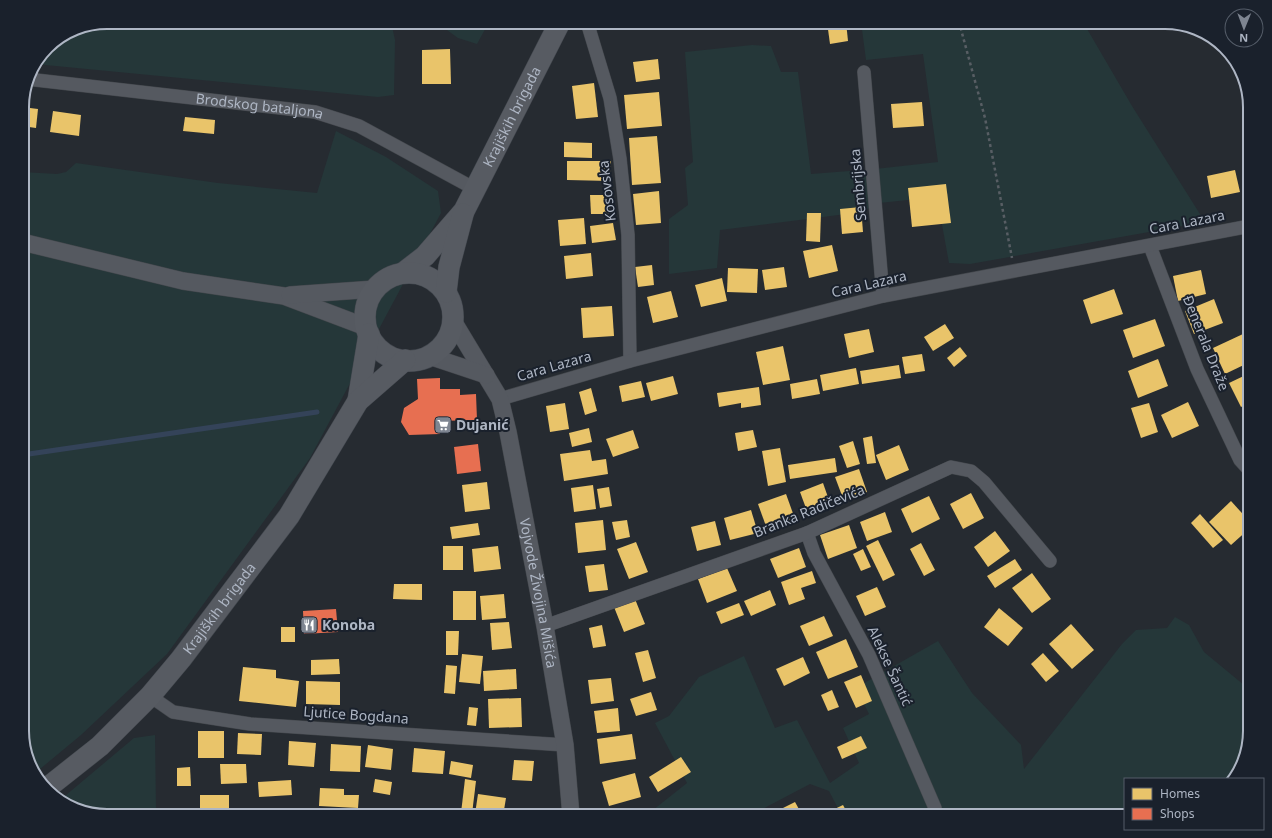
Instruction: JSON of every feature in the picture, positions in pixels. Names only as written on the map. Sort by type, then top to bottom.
[{"type":"main road","name":"Krajiških brigada","points":[[446,292],[449,268],[464,211],[556,29]]},
{"type":"main road","name":"Krajiških brigada","points":[[403,273],[424,256],[464,211]]},
{"type":"main road","points":[[403,273],[419,274],[434,280],[446,292],[451,303],[453,320],[447,339],[430,356],[405,360],[394,358],[375,344],[367,331],[365,313],[368,300],[375,289],[388,278],[403,273]]},
{"type":"main road","name":"Krajiških brigada","points":[[358,401],[367,331]]},
{"type":"main road","name":"Krajiških brigada","points":[[51,785],[100,746],[150,696],[181,659],[289,516],[358,401],[405,360]]},
{"type":"street","name":"Kosovska","points":[[589,29],[610,98],[620,159],[628,236],[630,361]]},
{"type":"street","name":"Sembrijska","points":[[864,72],[883,296]]},
{"type":"street","name":"Brodskog bataljona","points":[[34,80],[315,112],[359,126],[475,189]]},
{"type":"street","name":"Cara Lazara","points":[[500,399],[630,361],[883,296],[1243,227]]},
{"type":"street","points":[[29,244],[183,281],[284,296],[375,289]]},
{"type":"street","name":"Đenerala Draže","points":[[1150,246],[1197,370],[1240,460],[1243,463]]},
{"type":"street","points":[[284,296],[367,331]]},
{"type":"street","name":"Vojvode Živojina Mišića","points":[[453,320],[500,399],[508,432],[545,626],[565,745],[570,809]]},
{"type":"street","points":[[430,356],[486,376]]},
{"type":"street","name":"Branka Radičevića","points":[[545,626],[807,532],[951,467],[971,472],[984,482],[1050,561]]},
{"type":"street","name":"Alekse Šantić","points":[[807,532],[814,552],[872,663],[934,809]]},
{"type":"street","name":"Ljutice Bogdana","points":[[150,696],[173,712],[250,724],[565,745]]},
{"type":"path","points":[[961,29],[985,118],[1015,272]]},
{"type":"shaded area","points":[[393,29],[395,40],[394,95],[378,97],[42,65],[56,48],[68,39],[92,30]]},
{"type":"shaded area","points":[[446,29],[485,29],[477,44],[458,38]]},
{"type":"shaded area","points":[[862,29],[1087,29],[1132,106],[1205,222],[970,264],[949,263],[937,197],[879,203],[862,212],[720,230],[717,268],[669,274],[669,219],[688,205],[685,168],[693,162],[685,52],[752,45],[771,46],[781,72],[798,72],[811,174],[938,162],[923,54],[866,60]]},
{"type":"shaded area","points":[[336,131],[386,157],[438,191],[441,213],[310,458],[167,654],[81,735],[39,770],[30,746],[29,736],[29,172],[57,174],[66,172],[76,163],[218,183],[317,193]]},
{"type":"shaded area","points":[[1175,617],[1189,625],[1204,652],[1243,684],[1242,741],[1237,761],[1227,778],[1124,778],[1124,809],[838,809],[829,791],[810,784],[762,809],[654,809],[687,783],[655,723],[669,716],[699,677],[744,656],[775,728],[797,720],[830,783],[859,763],[843,728],[869,714],[857,690],[866,682],[938,641],[972,693],[1021,745],[1024,769],[1122,644],[1136,630],[1167,628]]},
{"type":"shaded area","points":[[155,735],[156,809],[97,808],[77,803],[65,796],[134,738]]},
{"type":"building: Homes","points":[[828,29],[847,29],[848,41],[830,44]]},
{"type":"building: Homes","points":[[450,49],[451,84],[422,84],[422,50]]},
{"type":"building: Homes","points":[[658,59],[660,79],[636,82],[633,62]]},
{"type":"building: Homes","points":[[594,83],[598,117],[576,119],[572,86]]},
{"type":"building: Homes","points":[[659,92],[662,126],[627,129],[624,95]]},
{"type":"building: Homes","points":[[922,102],[924,126],[893,128],[891,104]]},
{"type":"building: Homes","points":[[29,108],[38,109],[36,128],[29,127]]},
{"type":"building: Homes","points":[[53,111],[81,115],[79,136],[50,132]]},
{"type":"building: Homes","points":[[185,117],[215,120],[214,134],[183,131]]},
{"type":"building: Homes","points":[[657,136],[661,183],[632,185],[629,138]]},
{"type":"building: Homes","points":[[564,142],[592,143],[592,158],[564,157]]},
{"type":"building: Homes","points":[[567,161],[611,161],[610,181],[567,180]]},
{"type":"building: Homes","points":[[1235,170],[1240,192],[1211,198],[1207,176]]},
{"type":"building: Homes","points":[[946,184],[951,223],[912,227],[908,188]]},
{"type":"building: Homes","points":[[659,191],[661,223],[636,225],[633,194]]},
{"type":"building: Homes","points":[[590,195],[610,195],[610,214],[591,214]]},
{"type":"building: Homes","points":[[861,207],[863,232],[842,234],[840,209]]},
{"type":"building: Homes","points":[[807,213],[821,213],[820,242],[806,241]]},
{"type":"building: Homes","points":[[584,218],[586,244],[560,246],[558,220]]},
{"type":"building: Homes","points":[[613,223],[616,240],[592,243],[590,226]]},
{"type":"building: Homes","points":[[832,245],[838,271],[809,278],[803,251]]},
{"type":"building: Homes","points":[[591,253],[593,276],[566,279],[564,256]]},
{"type":"building: Homes","points":[[652,265],[654,285],[638,287],[635,267]]},
{"type":"building: Homes","points":[[784,267],[787,287],[765,290],[762,270]]},
{"type":"building: Homes","points":[[728,268],[758,269],[757,293],[727,292]]},
{"type":"building: Homes","points":[[1201,270],[1206,294],[1178,301],[1173,276]]},
{"type":"building: Homes","points":[[722,278],[727,301],[701,307],[695,285]]},
{"type":"building: Homes","points":[[1114,289],[1123,314],[1091,324],[1083,300]]},
{"type":"building: Homes","points":[[671,291],[678,317],[653,323],[647,297]]},
{"type":"building: Homes","points":[[1214,299],[1223,323],[1194,334],[1185,311]]},
{"type":"building: Homes","points":[[612,306],[614,336],[583,338],[581,308]]},
{"type":"building: Homes","points":[[1155,319],[1165,346],[1133,358],[1123,330]]},
{"type":"building: Homes","points":[[945,324],[954,338],[933,351],[924,337]]},
{"type":"building: Homes","points":[[869,329],[874,352],[849,358],[844,334]]},
{"type":"building: Homes","points":[[1243,334],[1243,365],[1225,374],[1213,348]]},
{"type":"building: Homes","points":[[783,346],[790,380],[763,385],[756,352]]},
{"type":"building: Homes","points":[[960,347],[967,356],[954,367],[947,358]]},
{"type":"building: Homes","points":[[922,354],[925,371],[905,374],[902,357]]},
{"type":"building: Homes","points":[[1158,359],[1168,386],[1138,398],[1128,371]]},
{"type":"building: Homes","points":[[899,365],[901,378],[862,384],[860,371]]},
{"type":"building: Homes","points":[[856,368],[859,384],[823,391],[820,375]]},
{"type":"building: Homes","points":[[673,376],[678,394],[651,401],[646,383]]},
{"type":"building: Homes","points":[[1243,376],[1243,406],[1241,407],[1229,383]]},
{"type":"building: Homes","points":[[817,379],[820,394],[792,399],[790,384]]},
{"type":"building: Homes","points":[[641,381],[645,397],[622,402],[619,386]]},
{"type":"building: Homes","points":[[759,387],[761,405],[741,408],[741,403],[719,407],[717,393]]},
{"type":"building: Homes","points":[[591,388],[597,411],[585,415],[579,392]]},
{"type":"building: Homes","points":[[1188,402],[1199,426],[1172,438],[1161,415]]},
{"type":"building: Homes","points":[[565,403],[569,429],[550,432],[546,406]]},
{"type":"building: Homes","points":[[1149,403],[1158,432],[1141,438],[1131,408]]},
{"type":"building: Homes","points":[[589,428],[592,442],[572,447],[569,433]]},
{"type":"building: Homes","points":[[633,430],[639,448],[613,457],[606,439]]},
{"type":"building: Homes","points":[[753,430],[757,447],[738,451],[735,433]]},
{"type":"building: Homes","points":[[872,436],[876,463],[867,464],[863,438]]},
{"type":"building: Homes","points":[[853,441],[860,464],[847,468],[839,446]]},
{"type":"building: Homes","points":[[899,445],[909,470],[886,480],[876,455]]},
{"type":"building: Homes","points":[[780,448],[786,482],[768,486],[762,451]]},
{"type":"building: Homes","points":[[590,450],[592,461],[606,459],[608,474],[564,481],[560,454]]},
{"type":"building: Homes","points":[[835,458],[837,472],[790,479],[788,465]]},
{"type":"building: Homes","points":[[859,469],[867,492],[844,501],[835,477]]},
{"type":"building: Homes","points":[[487,482],[490,509],[465,512],[462,485]]},
{"type":"building: Homes","points":[[823,483],[830,503],[807,511],[800,492]]},
{"type":"building: Homes","points":[[593,485],[596,509],[574,512],[571,488]]},
{"type":"building: Homes","points":[[609,487],[612,506],[600,508],[597,489]]},
{"type":"building: Homes","points":[[971,493],[984,518],[963,529],[950,504]]},
{"type":"building: Homes","points":[[786,494],[795,519],[767,529],[758,504]]},
{"type":"building: Homes","points":[[929,496],[940,519],[912,533],[901,509]]},
{"type":"building: Homes","points":[[1231,501],[1243,514],[1243,534],[1231,545],[1209,522]]},
{"type":"building: Homes","points":[[751,510],[758,533],[730,540],[724,518]]},
{"type":"building: Homes","points":[[885,512],[892,532],[867,541],[860,522]]},
{"type":"building: Homes","points":[[1200,514],[1223,540],[1213,548],[1191,523]]},
{"type":"building: Homes","points":[[603,520],[606,550],[578,553],[575,523]]},
{"type":"building: Homes","points":[[627,520],[630,537],[616,540],[612,522]]},
{"type":"building: Homes","points":[[715,521],[721,545],[697,551],[691,527]]},
{"type":"building: Homes","points":[[478,523],[480,535],[452,539],[450,527]]},
{"type":"building: Homes","points":[[849,525],[857,548],[828,559],[820,535]]},
{"type":"building: Homes","points":[[995,531],[1010,551],[988,567],[974,547]]},
{"type":"building: Homes","points":[[878,540],[895,575],[883,581],[866,546]]},
{"type":"building: Homes","points":[[636,542],[648,572],[629,579],[617,549]]},
{"type":"building: Homes","points":[[921,543],[935,570],[924,576],[910,549]]},
{"type":"building: Homes","points":[[443,546],[463,546],[463,570],[443,570]]},
{"type":"building: Homes","points":[[498,546],[501,569],[474,572],[472,549]]},
{"type":"building: Homes","points":[[799,548],[806,567],[778,578],[770,559]]},
{"type":"building: Homes","points":[[863,549],[871,567],[861,571],[853,554]]},
{"type":"building: Homes","points":[[1015,559],[1022,570],[995,588],[987,576]]},
{"type":"building: Homes","points":[[604,564],[608,590],[589,592],[585,566]]},
{"type":"building: Homes","points":[[727,568],[737,591],[707,603],[698,579]]},
{"type":"building: Homes","points":[[812,571],[816,583],[801,588],[805,599],[789,605],[781,582]]},
{"type":"building: Homes","points":[[1032,573],[1051,599],[1032,613],[1012,588]]},
{"type":"building: Homes","points":[[394,584],[422,584],[422,600],[393,599]]},
{"type":"building: Homes","points":[[877,587],[886,607],[865,616],[856,596]]},
{"type":"building: Homes","points":[[770,590],[776,605],[751,616],[744,601]]},
{"type":"building: Homes","points":[[453,591],[476,591],[476,620],[453,620]]},
{"type":"building: Homes","points":[[504,594],[506,618],[482,620],[480,596]]},
{"type":"building: Homes","points":[[635,599],[645,624],[624,632],[614,607]]},
{"type":"building: Homes","points":[[739,603],[744,615],[721,624],[716,612]]},
{"type":"building: Homes","points":[[999,608],[1023,628],[1008,646],[984,627]]},
{"type":"building: Homes","points":[[824,616],[833,636],[809,646],[800,626]]},
{"type":"building: Homes","points":[[509,622],[512,648],[492,650],[490,623]]},
{"type":"building: Homes","points":[[1071,624],[1094,650],[1072,669],[1049,644]]},
{"type":"building: Homes","points":[[602,625],[606,646],[593,648],[589,628]]},
{"type":"building: Homes","points":[[281,627],[295,627],[295,642],[281,642]]},
{"type":"building: Homes","points":[[446,631],[459,631],[458,655],[446,655]]},
{"type":"building: Homes","points":[[846,639],[858,667],[828,679],[816,652]]},
{"type":"building: Homes","points":[[648,650],[656,678],[643,682],[635,653]]},
{"type":"building: Homes","points":[[1043,653],[1059,671],[1046,682],[1031,664]]},
{"type":"building: Homes","points":[[462,654],[483,656],[480,684],[459,682]]},
{"type":"building: Homes","points":[[803,657],[810,673],[784,686],[776,669]]},
{"type":"building: Homes","points":[[339,659],[340,674],[311,675],[311,660]]},
{"type":"building: Homes","points":[[446,665],[457,666],[455,694],[444,693]]},
{"type":"building: Homes","points":[[243,667],[276,670],[276,678],[299,681],[296,707],[239,701]]},
{"type":"building: Homes","points":[[516,669],[517,689],[484,691],[483,671]]},
{"type":"building: Homes","points":[[861,675],[872,701],[856,708],[844,682]]},
{"type":"building: Homes","points":[[611,678],[614,701],[591,704],[588,680]]},
{"type":"building: Homes","points":[[306,681],[340,682],[340,705],[306,704]]},
{"type":"building: Homes","points":[[832,690],[839,707],[828,711],[821,695]]},
{"type":"building: Homes","points":[[651,692],[657,710],[636,716],[630,699]]},
{"type":"building: Homes","points":[[521,698],[522,727],[489,728],[488,699]]},
{"type":"building: Homes","points":[[469,707],[478,708],[476,726],[467,725]]},
{"type":"building: Homes","points":[[618,708],[620,731],[597,733],[594,711]]},
{"type":"building: Homes","points":[[198,731],[224,731],[224,758],[198,758]]},
{"type":"building: Homes","points":[[238,733],[262,734],[261,755],[237,754]]},
{"type":"building: Homes","points":[[632,734],[636,759],[600,764],[597,739]]},
{"type":"building: Homes","points":[[861,736],[867,748],[842,759],[837,747]]},
{"type":"building: Homes","points":[[289,741],[316,743],[314,767],[288,765]]},
{"type":"building: Homes","points":[[331,744],[361,746],[360,772],[330,771]]},
{"type":"building: Homes","points":[[368,745],[393,749],[391,770],[365,767]]},
{"type":"building: Homes","points":[[414,748],[445,751],[443,774],[412,772]]},
{"type":"building: Homes","points":[[681,757],[691,772],[658,792],[649,777]]},
{"type":"building: Homes","points":[[514,760],[534,761],[532,781],[512,780]]},
{"type":"building: Homes","points":[[451,761],[473,765],[471,778],[449,774]]},
{"type":"building: Homes","points":[[220,764],[246,764],[247,783],[221,784]]},
{"type":"building: Homes","points":[[190,767],[191,786],[177,786],[177,768]]},
{"type":"building: Homes","points":[[635,773],[641,797],[609,806],[602,782]]},
{"type":"building: Homes","points":[[375,779],[392,782],[390,795],[373,792]]},
{"type":"building: Homes","points":[[465,779],[476,781],[473,809],[461,809]]},
{"type":"building: Homes","points":[[291,780],[292,795],[259,797],[258,782]]},
{"type":"building: Homes","points":[[320,788],[344,789],[344,795],[359,795],[358,808],[319,806]]},
{"type":"building: Homes","points":[[478,794],[506,798],[504,809],[476,809]]},
{"type":"building: Homes","points":[[200,795],[229,795],[229,809],[200,809]]},
{"type":"building: Homes","points":[[795,802],[799,809],[781,809]]},
{"type":"building: Homes","points":[[843,805],[845,809],[835,809]]},
{"type":"building: Shops","points":[[440,378],[440,389],[460,389],[460,395],[476,394],[477,420],[439,421],[440,434],[409,435],[401,422],[404,408],[418,399],[417,379]]},
{"type":"building: Shops","points":[[478,444],[481,471],[457,474],[454,447]]},
{"type":"building: Shops","points":[[336,609],[338,632],[304,634],[303,611]]},
{"type":"waterway","points":[[29,454],[317,412]]},
{"type":"place","name":"Dujanić","points":[[443,425]]},
{"type":"place","name":"Konoba","points":[[309,625]]}]
